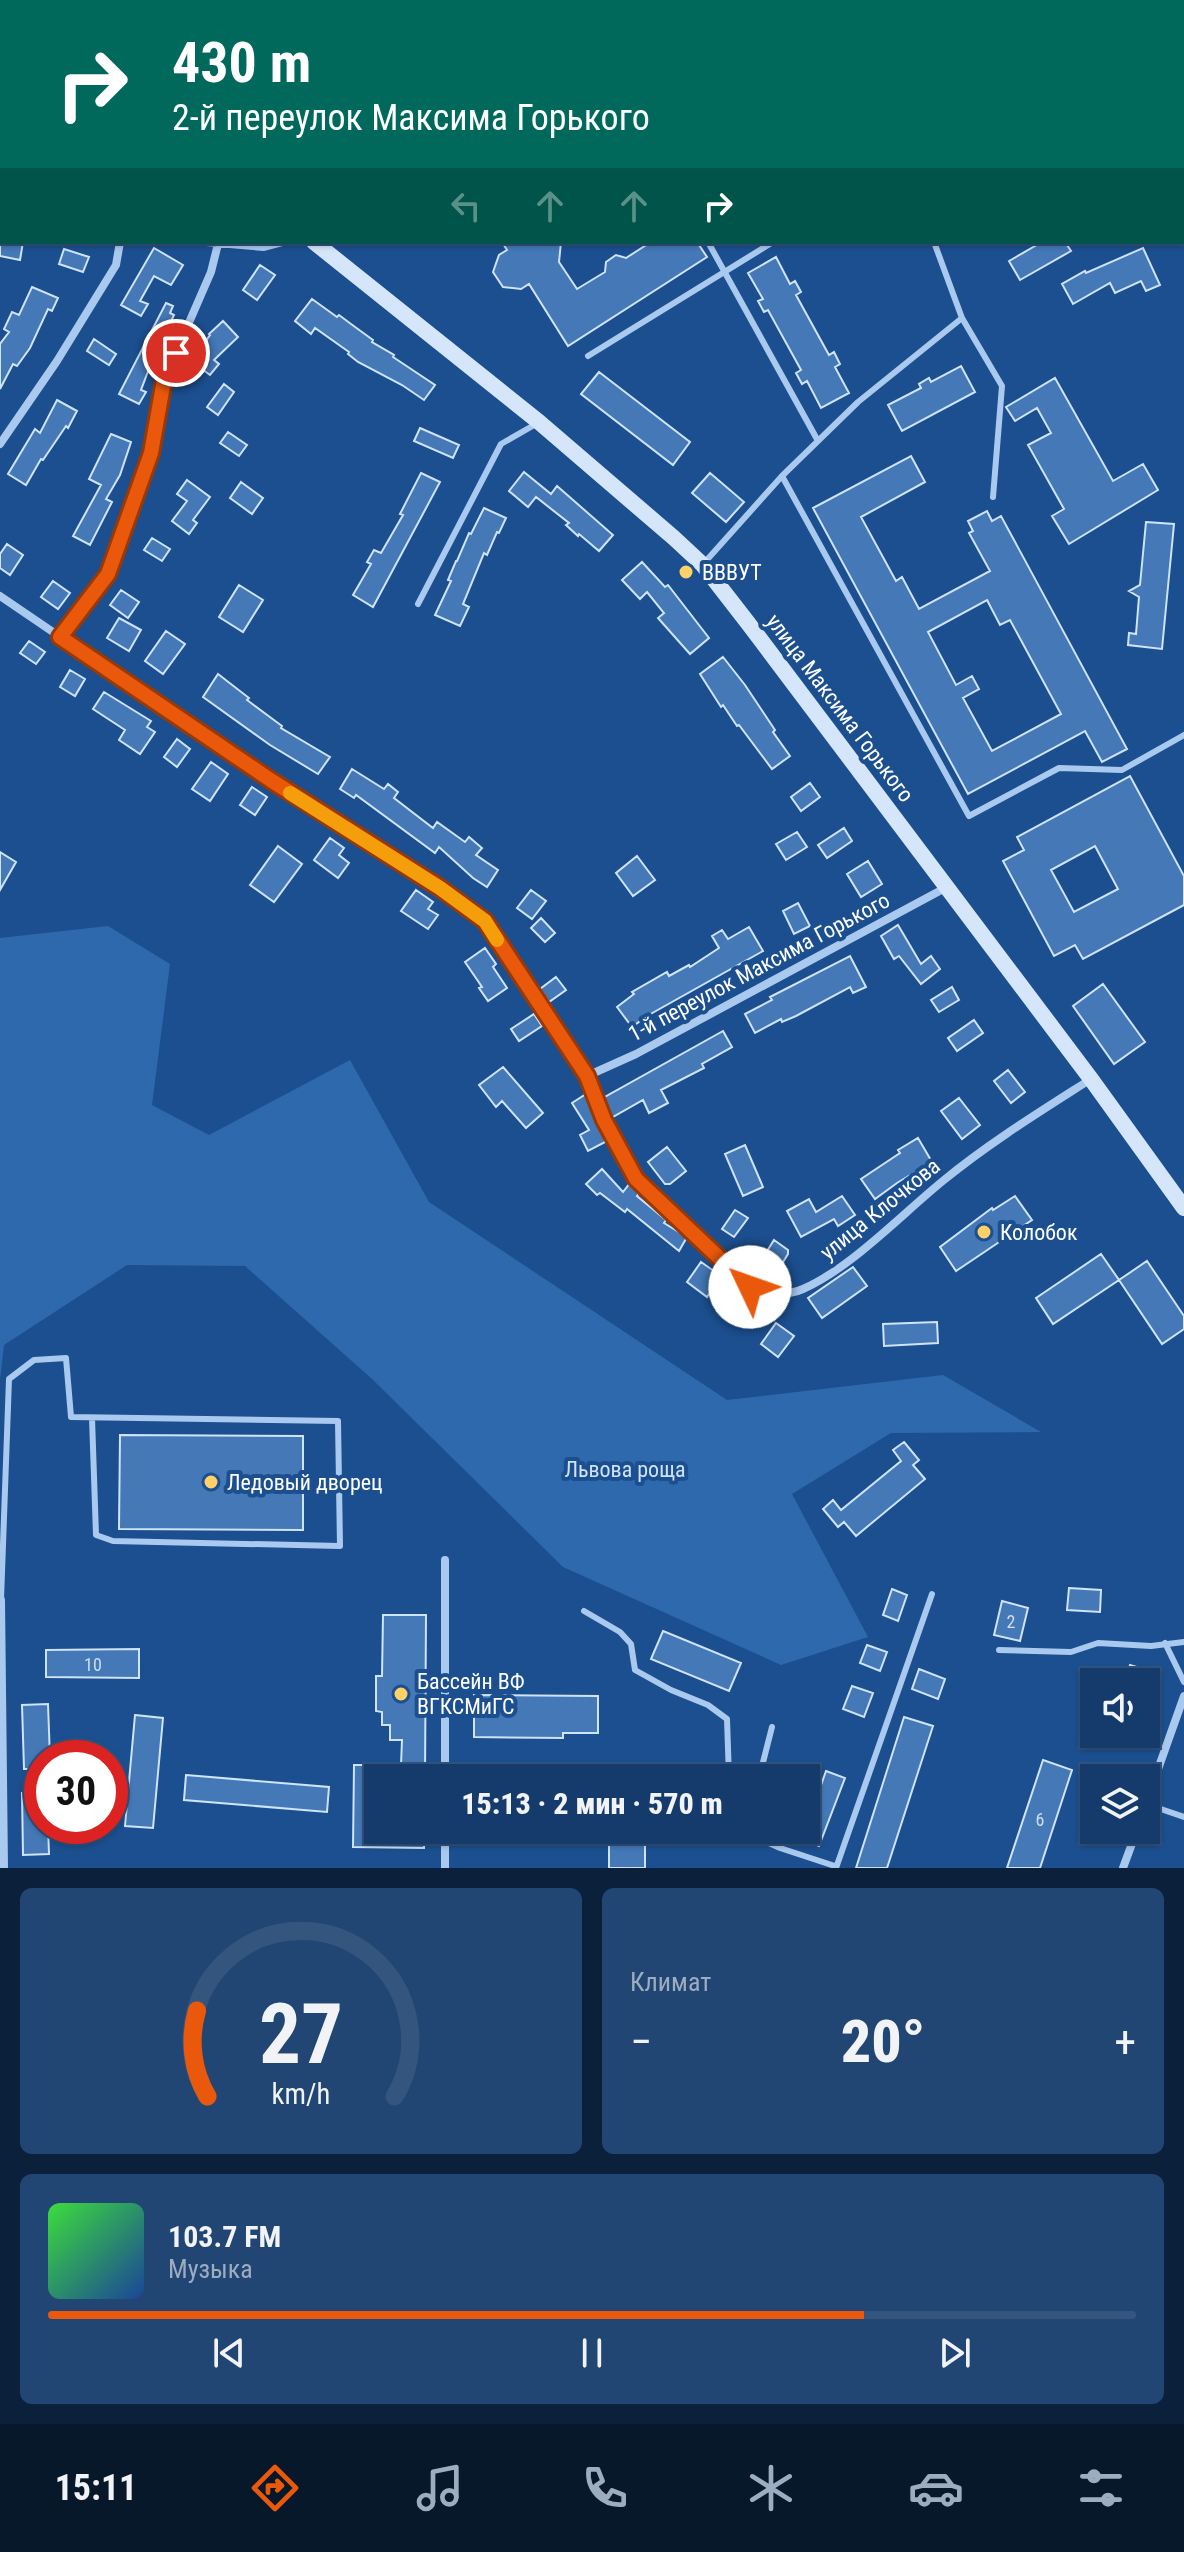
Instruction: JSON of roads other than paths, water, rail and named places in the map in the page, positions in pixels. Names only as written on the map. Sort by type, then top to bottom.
[{"type":"main road","name":"улица Максима Горького","points":[[316,244],[539,422],[703,565],[1091,1079],[1184,1208]]},
{"type":"street","points":[[0,444],[57,361],[116,265],[120,244]]},
{"type":"street","points":[[60,637],[108,574],[151,453],[164,380],[211,272],[218,244],[264,247],[275,244]]},
{"type":"street","name":"улица Клочкова","points":[[0,596],[485,921],[587,1076],[604,1120],[636,1179],[750,1287],[772,1294],[800,1290],[833,1273],[947,1177],[1091,1079]]},
{"type":"street","name":"1-й переулок Максима Горького","points":[[587,1076],[636,1054],[947,887]]},
{"type":"street","points":[[445,1560],[445,1764]]},
{"type":"street","points":[[1,1600],[4,1868]]},
{"type":"street","points":[[1160,1764],[1184,1696]]},
{"type":"street","points":[[445,1844],[445,1868]]},
{"type":"street","points":[[1123,1868],[1132,1844]]},
{"type":"lane","points":[[709,244],[818,441]]},
{"type":"lane","points":[[588,356],[770,244]]},
{"type":"lane","points":[[935,244],[962,318],[1002,386],[993,497]]},
{"type":"lane","points":[[703,565],[782,476],[858,402],[962,318]]},
{"type":"lane","points":[[418,604],[501,444],[539,422]]},
{"type":"lane","points":[[782,476],[969,816],[1059,768],[1122,770],[1184,735]]},
{"type":"lane","points":[[1,1600],[9,1379],[34,1360],[66,1358],[71,1417],[338,1421],[340,1546],[113,1541],[96,1535],[92,1418]]},
{"type":"lane","points":[[771,1844],[836,1867],[932,1594]]},
{"type":"lane","points":[[584,1611],[620,1632],[631,1644],[635,1670],[671,1690],[708,1705],[727,1719],[729,1764]]},
{"type":"lane","points":[[999,1650],[1071,1652],[1098,1643],[1151,1646],[1184,1642]]},
{"type":"lane","points":[[1165,1643],[1184,1682]]},
{"type":"lane","points":[[763,1764],[772,1727]]},
{"type":"lane","points":[[1160,1808],[1184,1817]]},
{"type":"place","name":"ВВВУТ","points":[[686,572]]},
{"type":"place","name":"Колобок","points":[[984,1232]]},
{"type":"place","name":"Ледовый дворец","points":[[211,1482]]},
{"type":"place","name":"Бассейн ВФ ВГКСМиГС","points":[[401,1694]]},
{"type":"park label","name":"Львова роща","points":[[625,1469]]}]
